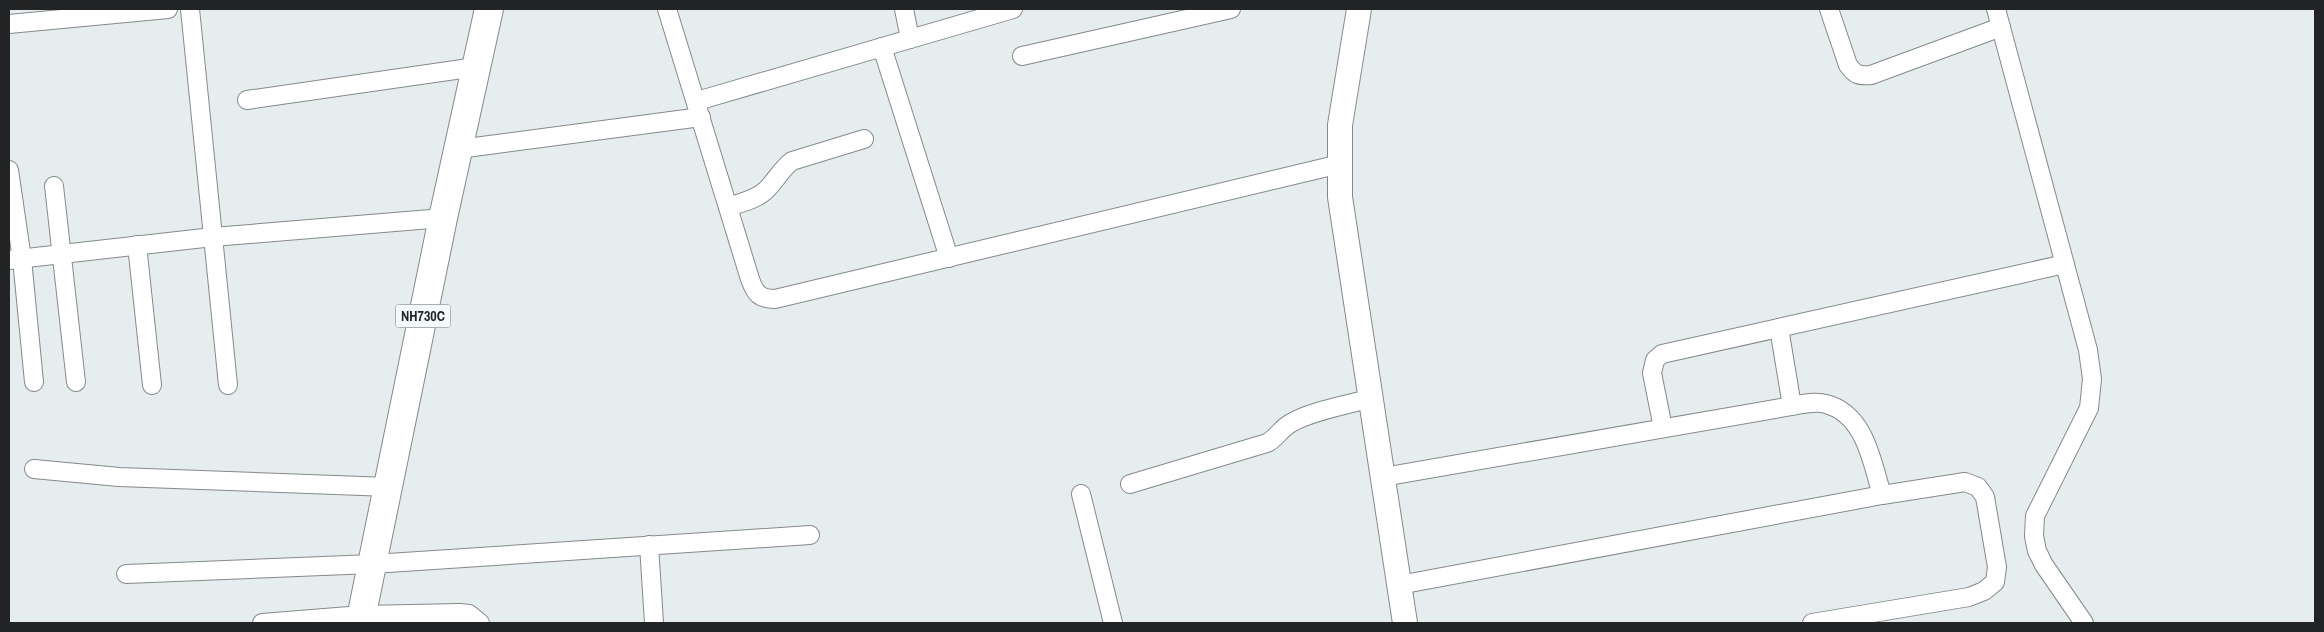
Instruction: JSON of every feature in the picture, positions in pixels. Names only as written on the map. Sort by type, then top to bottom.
[{"type":"highway","name":"NH730C","points":[[361,619],[443,218],[489,9]]},
{"type":"street","points":[[9,24],[168,9]]},
{"type":"street","points":[[190,9],[228,385]]},
{"type":"street","points":[[668,9],[750,279],[756,294],[764,299],[775,299],[1340,164]]},
{"type":"street","points":[[904,9],[910,38]]},
{"type":"street","points":[[459,149],[699,109],[983,13],[1013,9]]},
{"type":"street","points":[[1022,56],[1231,9]]},
{"type":"street","points":[[1358,9],[1340,124],[1340,196],[1405,623]]},
{"type":"street","points":[[1829,9],[1848,65],[1853,72],[1860,76],[1870,76],[2001,27]]},
{"type":"street","points":[[1996,9],[2088,350],[2092,379],[2089,408],[2035,516],[2034,536],[2044,565],[2084,623]]},
{"type":"street","points":[[882,47],[949,258]]},
{"type":"street","points":[[247,100],[476,67]]},
{"type":"street","points":[[728,207],[756,197],[765,191],[784,167],[792,161],[864,139]]},
{"type":"street","points":[[9,170],[15,260],[34,382]]},
{"type":"street","points":[[54,186],[76,382]]},
{"type":"street","points":[[15,260],[213,237],[443,218]]},
{"type":"street","points":[[137,245],[152,385]]},
{"type":"street","points":[[1663,428],[1652,373],[1654,360],[1662,354],[2065,264]]},
{"type":"street","points":[[1779,328],[1792,406]]},
{"type":"street","points":[[1130,484],[1267,443],[1273,440],[1286,426],[1299,419],[1371,398]]},
{"type":"street","points":[[1383,477],[1792,406],[1826,403],[1842,411],[1853,420],[1864,438],[1882,495]]},
{"type":"street","points":[[34,469],[119,477],[389,487]]},
{"type":"street","points":[[1399,585],[1882,495],[1964,482],[1978,487],[1985,497],[1989,511],[1997,566],[1995,582],[1984,592],[1969,597],[1812,623]]},
{"type":"street","points":[[1081,494],[1113,623]]},
{"type":"street","points":[[126,574],[373,564],[810,535]]},
{"type":"street","points":[[649,546],[654,623]]},
{"type":"street","points":[[262,623],[460,613],[469,614],[480,623]]}]
